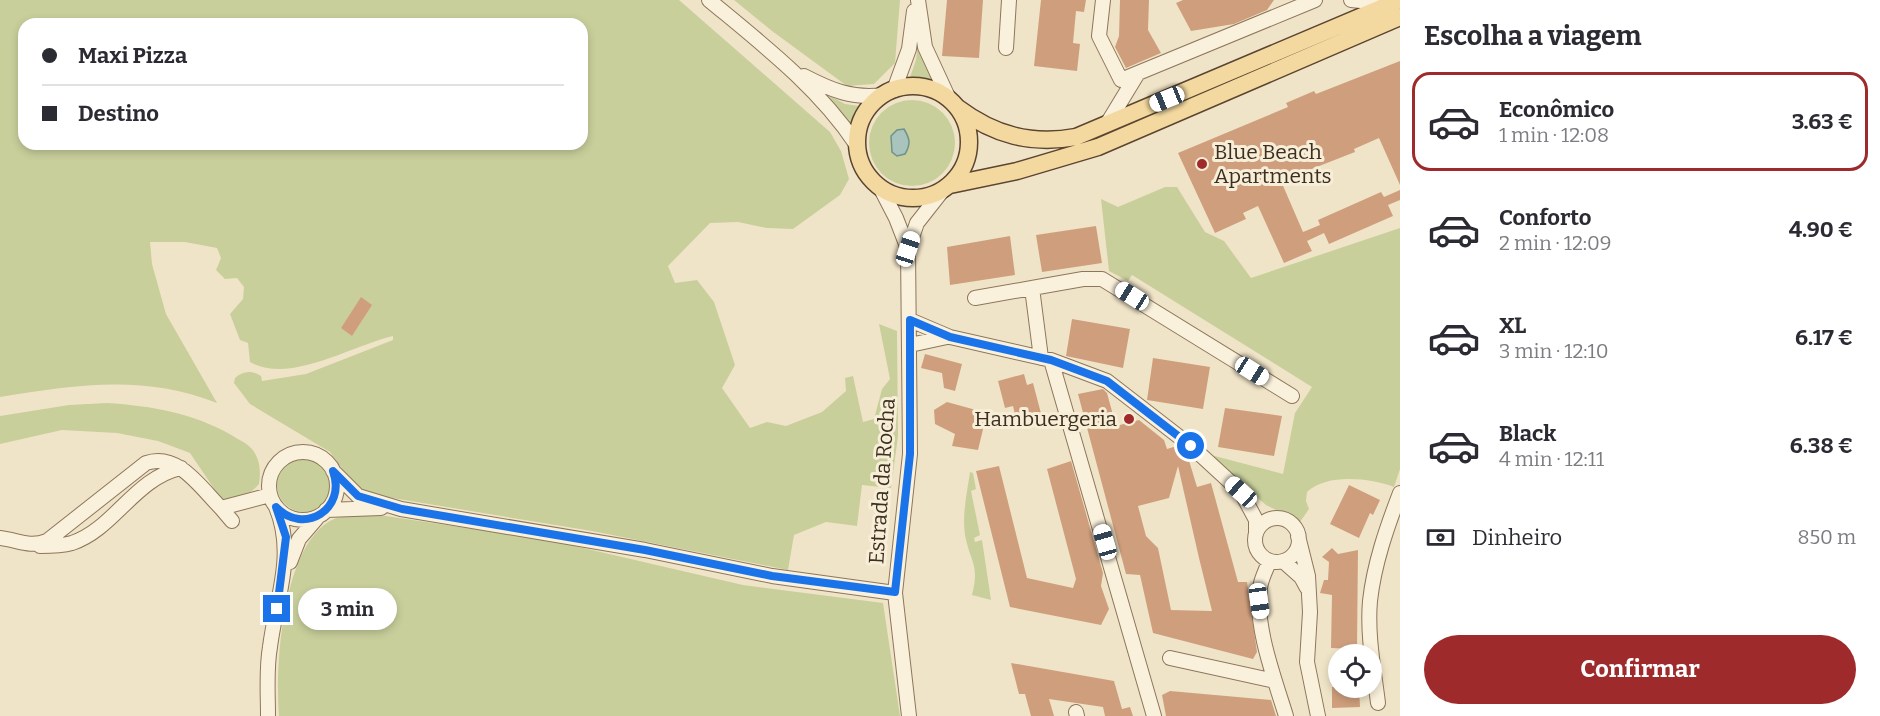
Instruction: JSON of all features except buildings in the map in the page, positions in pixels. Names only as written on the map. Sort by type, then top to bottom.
[{"type":"main road","points":[[1397,7],[1119,140],[1017,171],[946,188],[921,198],[909,198],[881,189],[862,167],[856,144],[861,121],[874,102],[888,92],[905,87],[929,88],[992,129],[1021,139],[1051,141],[1068,138],[1107,124],[1397,7]]},
{"type":"main road","points":[[946,188],[963,168],[969,148],[967,127],[953,103]]},
{"type":"street","points":[[709,0],[792,70],[836,115],[856,144]]},
{"type":"street","points":[[792,70],[843,94],[857,97],[888,92],[909,49],[917,0]]},
{"type":"street","points":[[917,0],[925,46],[953,103]]},
{"type":"street","points":[[1006,48],[1009,0]]},
{"type":"street","points":[[1103,0],[1099,36],[1121,80],[1315,0]]},
{"type":"street","points":[[1351,0],[1397,7]]},
{"type":"street","points":[[1107,124],[1137,73]]},
{"type":"street","name":"Estrada da Rocha","points":[[908,249],[917,224],[946,188]]},
{"type":"street","name":"Estrada da Rocha","points":[[881,189],[903,232],[908,249],[910,454],[895,592],[909,716]]},
{"type":"street","points":[[975,298],[1083,279],[1102,279],[1292,396]]},
{"type":"street","points":[[1032,288],[1046,359],[1154,716]]},
{"type":"street","points":[[910,320],[950,337],[1046,359],[1107,381],[1135,401],[1260,509],[1294,527],[1308,576],[1307,662],[1318,716]]},
{"type":"street","points":[[910,345],[950,337]]},
{"type":"street","points":[[268,716],[269,649],[281,589],[286,537],[273,501],[272,474],[279,462],[291,455],[312,454],[325,460],[358,496],[402,509],[645,550],[772,576],[895,592]]},
{"type":"street","points":[[34,546],[60,532],[146,463],[166,459],[181,468],[232,521]]},
{"type":"street","points":[[0,538],[34,546],[59,546],[88,535],[154,479],[169,470],[181,468]]},
{"type":"street","points":[[281,589],[299,539],[324,513],[336,492],[333,471]]},
{"type":"street","points":[[1241,492],[1256,519],[1256,547],[1301,577],[1309,591]]},
{"type":"street","points":[[1378,704],[1370,639],[1370,602],[1376,564],[1400,493]]},
{"type":"street","points":[[273,501],[287,516],[301,520],[324,513],[402,509]]},
{"type":"street","points":[[221,508],[273,501]]},
{"type":"street","points":[[1256,534],[1264,522],[1271,519],[1284,520]]},
{"type":"street","points":[[1286,716],[1275,681],[1259,601],[1260,586],[1276,561],[1292,557],[1297,549],[1298,536]]},
{"type":"street","points":[[1170,658],[1275,681]]},
{"type":"green space","points":[[0,0],[679,0],[830,132],[841,151],[849,179],[840,195],[793,229],[767,228],[738,222],[710,223],[668,266],[675,283],[697,280],[714,302],[735,365],[722,388],[750,428],[767,422],[786,426],[822,412],[846,391],[845,378],[853,376],[863,422],[874,419],[882,389],[890,379],[879,324],[897,331],[898,436],[891,488],[862,485],[857,526],[826,522],[794,535],[788,570],[592,531],[368,494],[352,482],[330,452],[250,404],[234,383],[235,378],[248,372],[261,376],[262,381],[306,374],[393,340],[393,336],[302,366],[283,369],[266,368],[250,362],[248,343],[240,340],[230,314],[243,299],[244,287],[237,278],[225,279],[216,270],[221,258],[217,248],[185,242],[150,242],[152,264],[166,314],[217,403],[162,388],[136,385],[56,389],[0,397]]},
{"type":"green space","points":[[734,0],[900,0],[895,63],[874,84],[847,86]]},
{"type":"green space","points":[[918,40],[935,85],[908,83],[916,60]]},
{"type":"green space","points":[[821,91],[845,104],[866,107],[854,131]]},
{"type":"green space","points":[[904,100],[920,100],[943,112],[952,126],[955,143],[952,160],[943,174],[920,186],[904,186],[888,179],[876,167],[869,151],[869,135],[876,119],[888,107]]},
{"type":"green space","points":[[1165,187],[1177,187],[1205,232],[1224,241],[1251,278],[1400,228],[1400,469],[1394,487],[1373,481],[1349,479],[1315,486],[1307,492],[1306,501],[1309,509],[1300,522],[1266,505],[1207,454],[1283,474],[1295,413],[1312,387],[1132,275],[1128,281],[1109,271],[1101,199],[1118,207]]},
{"type":"green space","points":[[107,403],[172,412],[218,428],[252,449],[259,465],[259,484],[242,497],[221,499],[190,453],[158,441],[117,433],[62,430],[0,444],[0,416],[69,405]]},
{"type":"green space","points":[[304,458],[314,460],[323,466],[329,475],[331,485],[329,495],[323,504],[314,510],[304,512],[294,510],[285,504],[279,495],[277,485],[279,475],[285,466],[294,460]]},
{"type":"green space","points":[[970,472],[973,473],[976,489],[971,491],[980,535],[974,538],[975,542],[982,540],[991,600],[972,595],[975,570],[965,535],[964,519]]},
{"type":"green space","points":[[386,516],[553,541],[743,585],[883,603],[900,716],[279,716],[281,638],[293,579],[303,553],[317,532],[334,519]]},
{"type":"water","points":[[904,129],[909,144],[905,154],[897,156],[892,152],[891,136],[897,130]]},
{"type":"place","name":"Blue Beach Apartments","points":[[1202,164]]},
{"type":"place","name":"Hambuergeria","points":[[1129,419]]},
{"type":"route","points":[[277,609],[286,537],[276,507],[294,519],[308,520],[321,515],[331,505],[336,492],[336,478],[333,471],[358,496],[402,509],[645,550],[772,576],[854,589],[895,592],[899,538],[910,454],[910,320],[950,337],[1051,360],[1107,381],[1191,446]]}]
